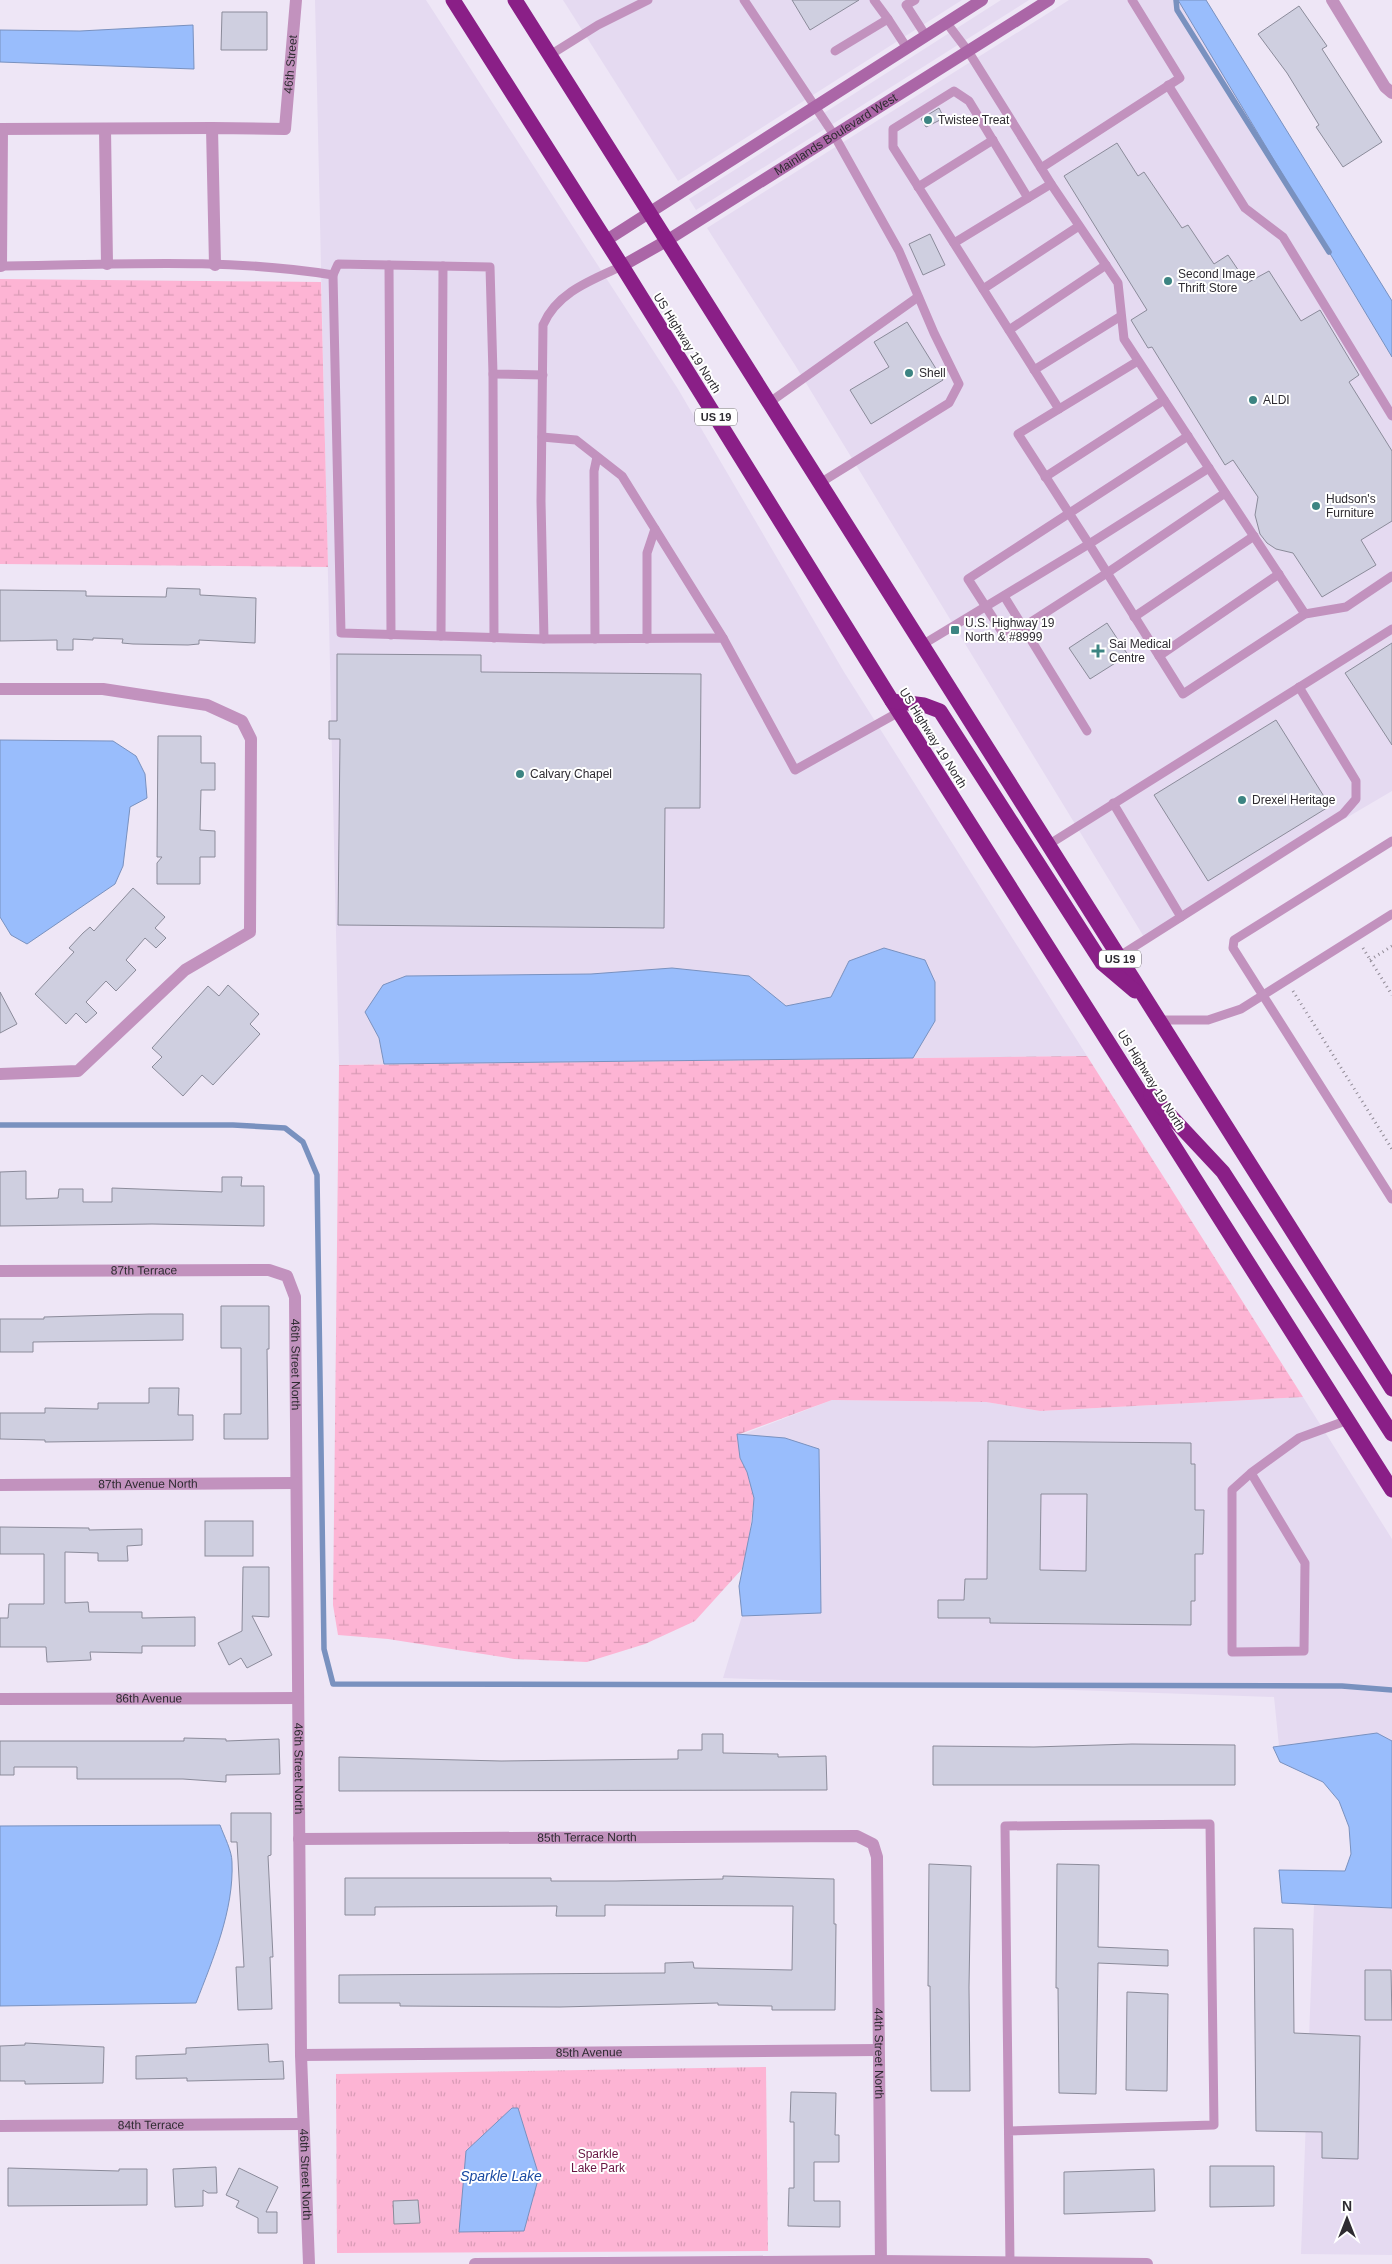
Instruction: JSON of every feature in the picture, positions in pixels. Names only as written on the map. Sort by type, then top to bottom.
[{"type":"highway","name":"US Highway 19 North","points":[[453,0],[622,266],[895,706],[1392,1490]]},
{"type":"highway","name":"US 19","points":[[515,0],[650,211],[1118,957],[1392,1389]]},
{"type":"highway","points":[[895,706],[924,705],[940,711],[1102,963],[1146,1000]]},
{"type":"highway","points":[[1126,1068],[1223,1172],[1392,1434]]},
{"type":"street","name":"46th Street","points":[[212,128],[285,129],[296,0]]},
{"type":"street","points":[[605,241],[982,0]]},
{"type":"street","name":"Mainlands Boulevard West","points":[[622,266],[668,240],[1049,0]]},
{"type":"street","points":[[1332,0],[1385,87],[1392,93]]},
{"type":"street","points":[[0,266],[1,129],[212,128],[215,265]]},
{"type":"street","points":[[105,129],[107,264]]},
{"type":"street","points":[[0,689],[103,688],[207,705],[242,721],[251,739],[250,932],[185,970],[78,1071],[0,1074]]},
{"type":"street","name":"87th Terrace","points":[[0,1271],[269,1270],[287,1276]]},
{"type":"street","name":"46th Street North","points":[[287,1276],[295,1296],[301,2055],[302,2124],[309,2264]]},
{"type":"street","name":"87th Avenue North","points":[[0,1485],[296,1483]]},
{"type":"street","name":"86th Avenue","points":[[0,1699],[298,1698]]},
{"type":"street","name":"85th Terrace North","points":[[299,1839],[857,1836],[873,1844]]},
{"type":"street","name":"44th Street North","points":[[873,1844],[877,1857],[881,2263]]},
{"type":"street","name":"85th Avenue","points":[[301,2055],[878,2050]]},
{"type":"street","name":"84th Terrace","points":[[0,2126],[302,2124]]},
{"type":"street","points":[[475,2264],[1147,2264]]},
{"type":"lane","points":[[550,55],[598,25],[648,0]]},
{"type":"lane","points":[[744,0],[834,136],[899,251],[934,333],[960,384],[949,404],[820,483]]},
{"type":"lane","points":[[874,0],[907,48]]},
{"type":"lane","points":[[915,0],[906,5],[926,36]]},
{"type":"lane","points":[[1041,168],[1180,78],[1132,0]]},
{"type":"lane","points":[[835,51],[888,19]]},
{"type":"lane","points":[[946,22],[968,51],[1051,184],[1118,283],[1124,339],[1305,614]]},
{"type":"lane","points":[[1168,86],[1245,208],[1284,237],[1392,416]]},
{"type":"lane","points":[[1028,198],[969,101],[954,91],[893,129],[893,147],[1059,409]]},
{"type":"lane","points":[[918,187],[993,140]]},
{"type":"lane","points":[[954,243],[1051,184]]},
{"type":"lane","points":[[983,289],[1079,226]]},
{"type":"lane","points":[[0,266],[107,264],[215,265],[295,269],[333,275]]},
{"type":"lane","points":[[494,638],[493,374],[490,266],[338,264],[333,275],[342,633],[544,640],[723,638]]},
{"type":"lane","points":[[389,265],[391,635]]},
{"type":"lane","points":[[1009,330],[1106,265]]},
{"type":"lane","points":[[441,636],[443,266]]},
{"type":"lane","points":[[544,640],[541,501],[543,325],[547,316],[568,293],[622,266]]},
{"type":"lane","points":[[770,402],[918,297]]},
{"type":"lane","points":[[1034,370],[1122,316]]},
{"type":"lane","points":[[1138,361],[1018,434],[1183,694],[1305,614],[1346,607],[1392,576]]},
{"type":"lane","points":[[493,374],[543,375]]},
{"type":"lane","points":[[1045,477],[1164,400]]},
{"type":"lane","points":[[1188,436],[968,579],[1006,638],[1107,573],[1225,493]]},
{"type":"lane","points":[[542,437],[576,440],[622,476],[723,638],[795,770],[895,706]]},
{"type":"lane","points":[[595,639],[594,471],[597,457]]},
{"type":"lane","points":[[922,645],[1089,544],[1209,468]]},
{"type":"lane","points":[[647,638],[647,552],[655,529]]},
{"type":"lane","points":[[1134,617],[1254,536]]},
{"type":"lane","points":[[1159,656],[1279,574]]},
{"type":"lane","points":[[1004,596],[1087,731]]},
{"type":"lane","points":[[1048,845],[1392,628]]},
{"type":"lane","points":[[1118,957],[1343,814],[1356,799],[1356,781],[1300,687]]},
{"type":"lane","points":[[1114,803],[1181,917]]},
{"type":"lane","points":[[1392,841],[1234,940],[1233,948],[1262,997],[1392,1199]]},
{"type":"lane","points":[[1158,1020],[1208,1020],[1241,1009],[1392,914]]},
{"type":"lane","points":[[1251,1473],[1305,1563],[1304,1651],[1232,1652],[1232,1490],[1251,1473],[1299,1438],[1348,1420]]},
{"type":"lane","points":[[1009,2131],[1214,2125],[1210,1824],[1005,1826],[1010,2263]]},
{"type":"path","points":[[1354,951],[1362,946],[1392,995]]},
{"type":"path","points":[[1370,960],[1392,946]]},
{"type":"path","points":[[1298,987],[1292,991],[1392,1150]]},
{"type":"shaded area","points":[[315,0],[426,0],[678,389],[844,672],[1087,1056],[913,1058],[935,1021],[849,961],[831,997],[786,1006],[749,976],[672,968],[591,974],[365,1012],[379,1038],[384,1064],[339,1065]]},
{"type":"shaded area","points":[[563,0],[962,0],[678,181]]},
{"type":"shaded area","points":[[1001,0],[1029,0],[696,210],[689,199]]},
{"type":"shaded area","points":[[1069,0],[1178,0],[1392,357],[1392,791],[1144,937],[795,365],[707,228]]},
{"type":"shaded area","points":[[1303,1397],[1392,1539],[1392,1741],[1377,1733],[1279,1746],[1274,1697],[723,1678],[742,1616],[821,1613],[785,1438],[741,1435],[832,1400],[986,1402],[1040,1411]]},
{"type":"shaded area","points":[[1314,1904],[1392,1908],[1392,2255],[1301,2254]]},
{"type":"green space","points":[[0,279],[321,282],[328,567],[0,564]]},
{"type":"green space","points":[[1087,1056],[1303,1397],[1040,1411],[986,1402],[832,1400],[737,1435],[740,1458],[747,1472],[754,1498],[748,1546],[742,1569],[695,1621],[645,1644],[587,1662],[514,1659],[388,1639],[338,1635],[333,1605],[339,1065]]},
{"type":"green space","name":"Sparkle Lake Park","points":[[766,2067],[768,2251],[337,2253],[336,2074]]},
{"type":"water","points":[[1178,0],[1206,0],[1392,301],[1392,357]]},
{"type":"water","points":[[193,25],[194,69],[0,62],[0,30],[80,31]]},
{"type":"water","points":[[0,740],[113,741],[136,756],[145,774],[147,798],[130,807],[123,866],[115,884],[27,944],[11,935],[0,917]]},
{"type":"water","points":[[884,948],[925,960],[935,982],[935,1021],[913,1058],[384,1064],[379,1038],[365,1012],[383,985],[406,976],[591,974],[672,968],[749,976],[786,1006],[831,997],[849,961]]},
{"type":"water","points":[[737,1434],[785,1438],[819,1449],[821,1613],[742,1616],[739,1586],[752,1522],[754,1498],[747,1472],[740,1458]]},
{"type":"water","points":[[1377,1733],[1392,1741],[1392,1908],[1282,1903],[1279,1870],[1345,1871],[1351,1854],[1349,1827],[1339,1801],[1323,1782],[1280,1762],[1273,1747]]},
{"type":"water","points":[[220,1825],[232,1858],[230,1898],[221,1934],[196,2003],[0,2006],[0,1826]]},
{"type":"water","name":"Sparkle Lake","points":[[512,2108],[518,2108],[539,2176],[524,2231],[459,2232],[466,2151]]},
{"type":"building","points":[[792,0],[859,0],[810,30]]},
{"type":"building","points":[[1299,6],[1327,46],[1322,49],[1382,142],[1343,167],[1316,127],[1319,125],[1287,73],[1258,34]]},
{"type":"building","points":[[222,12],[267,12],[267,50],[221,50]]},
{"type":"building","points":[[939,108],[944,118],[926,127],[921,119]]},
{"type":"building","points":[[1117,143],[1138,176],[1144,172],[1182,228],[1188,225],[1214,264],[1228,255],[1247,283],[1269,271],[1301,321],[1320,310],[1359,375],[1349,382],[1392,451],[1392,521],[1361,540],[1376,565],[1322,597],[1293,553],[1276,549],[1267,543],[1260,534],[1255,515],[1258,497],[1233,460],[1225,465],[1152,347],[1148,348],[1131,320],[1147,310],[1064,176]]},
{"type":"building","points":[[930,234],[945,265],[923,275],[909,244]]},
{"type":"building","name":"Shell","points":[[907,322],[943,380],[871,424],[850,390],[889,367],[874,342]]},
{"type":"building","points":[[167,588],[200,589],[200,595],[256,598],[255,643],[199,640],[199,644],[188,645],[133,644],[122,643],[123,639],[93,638],[93,640],[73,639],[73,650],[57,650],[57,640],[0,641],[0,590],[86,591],[86,596],[166,597]]},
{"type":"building","name":"Sai Medical Centre","points":[[1107,623],[1128,655],[1090,679],[1069,648]]},
{"type":"building","points":[[1392,643],[1392,745],[1345,673]]},
{"type":"building","name":"Calvary Chapel","points":[[337,654],[481,655],[481,672],[701,674],[700,808],[665,808],[664,928],[338,925],[340,739],[329,739],[329,721],[337,721]]},
{"type":"building","name":"Drexel Heritage","points":[[1276,720],[1330,806],[1208,881],[1154,795]]},
{"type":"building","points":[[158,736],[201,736],[201,763],[215,763],[215,790],[201,790],[200,830],[215,831],[215,857],[200,857],[200,884],[157,884],[157,863],[162,857],[157,857]]},
{"type":"building","points":[[133,888],[165,917],[155,928],[166,938],[156,948],[145,938],[126,960],[136,970],[116,991],[106,981],[86,1002],[97,1013],[86,1023],[76,1013],[66,1024],[35,994],[74,952],[69,948],[90,927],[94,931]]},
{"type":"building","points":[[228,985],[259,1014],[250,1024],[260,1034],[213,1085],[202,1075],[183,1096],[152,1067],[162,1057],[152,1048],[208,986],[219,996]]},
{"type":"building","points":[[0,992],[17,1024],[0,1033]]},
{"type":"building","points":[[26,1171],[26,1199],[58,1198],[59,1189],[83,1189],[83,1202],[112,1202],[112,1188],[222,1192],[222,1177],[242,1177],[241,1186],[264,1186],[264,1226],[152,1224],[0,1226],[0,1172]]},
{"type":"building","points":[[221,1306],[269,1306],[269,1349],[267,1349],[268,1439],[224,1439],[224,1414],[241,1414],[241,1348],[221,1348]]},
{"type":"building","points":[[183,1314],[183,1340],[33,1342],[33,1352],[0,1352],[0,1319]]},
{"type":"building","points":[[149,1388],[179,1388],[178,1415],[193,1415],[193,1440],[45,1442],[45,1440],[0,1439],[0,1413],[45,1413],[45,1408],[98,1409],[98,1403],[149,1403]]},
{"type":"building","points":[[988,1441],[1191,1443],[1191,1464],[1195,1464],[1195,1510],[1204,1510],[1203,1554],[1195,1554],[1195,1601],[1191,1601],[1191,1625],[990,1623],[990,1618],[938,1618],[938,1600],[964,1600],[965,1579],[987,1579]],"holes":[[[1041,1494],[1087,1494],[1086,1571],[1040,1570]]]},
{"type":"building","points":[[205,1521],[253,1521],[253,1556],[205,1556]]},
{"type":"building","points":[[0,1527],[89,1528],[89,1530],[142,1529],[142,1545],[127,1546],[128,1561],[98,1561],[98,1553],[65,1552],[65,1603],[88,1602],[89,1612],[142,1612],[142,1618],[195,1617],[195,1646],[142,1646],[142,1653],[90,1652],[91,1660],[47,1662],[46,1647],[0,1647],[0,1618],[8,1618],[9,1604],[44,1604],[44,1554],[0,1554]]},
{"type":"building","points":[[243,1567],[269,1567],[269,1617],[252,1616],[272,1655],[247,1668],[241,1658],[229,1665],[218,1643],[242,1631]]},
{"type":"building","points":[[702,1734],[723,1734],[723,1753],[778,1754],[778,1757],[826,1756],[827,1790],[339,1791],[339,1757],[501,1761],[678,1759],[678,1750],[702,1750]]},
{"type":"building","points":[[184,1738],[226,1739],[226,1741],[279,1739],[280,1774],[226,1775],[226,1782],[183,1779],[77,1779],[77,1767],[14,1767],[14,1775],[0,1775],[0,1741],[184,1741]]},
{"type":"building","points":[[1132,1744],[1235,1745],[1235,1785],[933,1785],[933,1746],[1034,1747]]},
{"type":"building","points":[[231,1813],[271,1813],[271,1855],[268,1856],[273,1957],[270,1957],[272,2009],[238,2010],[236,1967],[244,1967],[237,1842],[231,1842]]},
{"type":"building","points":[[929,1864],[971,1866],[970,2091],[931,2091],[930,1986],[928,1986]]},
{"type":"building","points":[[1057,1864],[1099,1865],[1098,1947],[1168,1950],[1168,1966],[1098,1963],[1096,2094],[1059,2093],[1058,1988],[1056,1988]]},
{"type":"building","points":[[723,1876],[834,1879],[834,1924],[836,1924],[835,2010],[772,2010],[772,2006],[718,2005],[718,2003],[560,2007],[400,2006],[400,2003],[339,2003],[339,1975],[665,1973],[665,1963],[693,1962],[694,1968],[792,1970],[793,1906],[605,1905],[605,1916],[556,1916],[557,1906],[375,1907],[375,1915],[345,1915],[345,1878],[551,1878],[551,1881],[616,1881],[723,1879]]},
{"type":"building","points":[[1254,1928],[1293,1929],[1294,2033],[1360,2036],[1358,2159],[1322,2158],[1322,2132],[1256,2131]]},
{"type":"building","points":[[1365,1970],[1391,1970],[1392,2020],[1365,2020]]},
{"type":"building","points":[[1127,1992],[1168,1994],[1167,2091],[1126,2090]]},
{"type":"building","points":[[25,2043],[104,2047],[103,2083],[25,2084],[25,2081],[0,2081],[0,2046],[25,2045]]},
{"type":"building","points":[[268,2044],[269,2062],[283,2061],[284,2079],[187,2081],[187,2078],[136,2079],[136,2056],[186,2054],[186,2048]]},
{"type":"building","points":[[791,2092],[836,2093],[835,2135],[839,2135],[839,2162],[814,2162],[814,2201],[840,2201],[840,2227],[788,2226],[789,2188],[794,2188],[794,2122],[790,2122]]},
{"type":"building","points":[[1210,2166],[1274,2166],[1274,2206],[1210,2207]]},
{"type":"building","points":[[216,2167],[217,2193],[208,2193],[203,2190],[203,2206],[175,2207],[173,2169]]},
{"type":"building","points":[[8,2168],[119,2171],[119,2169],[147,2169],[147,2205],[8,2206]]},
{"type":"building","points":[[239,2168],[278,2187],[266,2212],[277,2212],[277,2233],[258,2233],[258,2218],[236,2207],[239,2201],[226,2195]]},
{"type":"building","points":[[1154,2169],[1155,2211],[1064,2214],[1064,2172]]},
{"type":"building","points":[[418,2200],[420,2223],[394,2224],[393,2201]]},
{"type":"waterway","points":[[1176,0],[1177,10],[1329,252]]},
{"type":"waterway","points":[[0,1125],[233,1125],[285,1128],[303,1142],[317,1175],[324,1649],[333,1684],[1342,1686],[1392,1690]]},
{"type":"place","name":"Twistee Treat","points":[[928,120]]},
{"type":"place","name":"Second Image Thrift Store","points":[[1168,281]]},
{"type":"place","name":"Shell","points":[[909,373]]},
{"type":"place","name":"ALDI","points":[[1253,400]]},
{"type":"place","name":"Hudson's Furniture","points":[[1316,506]]},
{"type":"place","name":"U.S. Highway 19 North & #8999","points":[[955,630]]},
{"type":"place","name":"Sai Medical Centre","points":[[1098,651]]},
{"type":"place","name":"Calvary Chapel","points":[[520,774]]},
{"type":"place","name":"Drexel Heritage","points":[[1242,800]]}]
